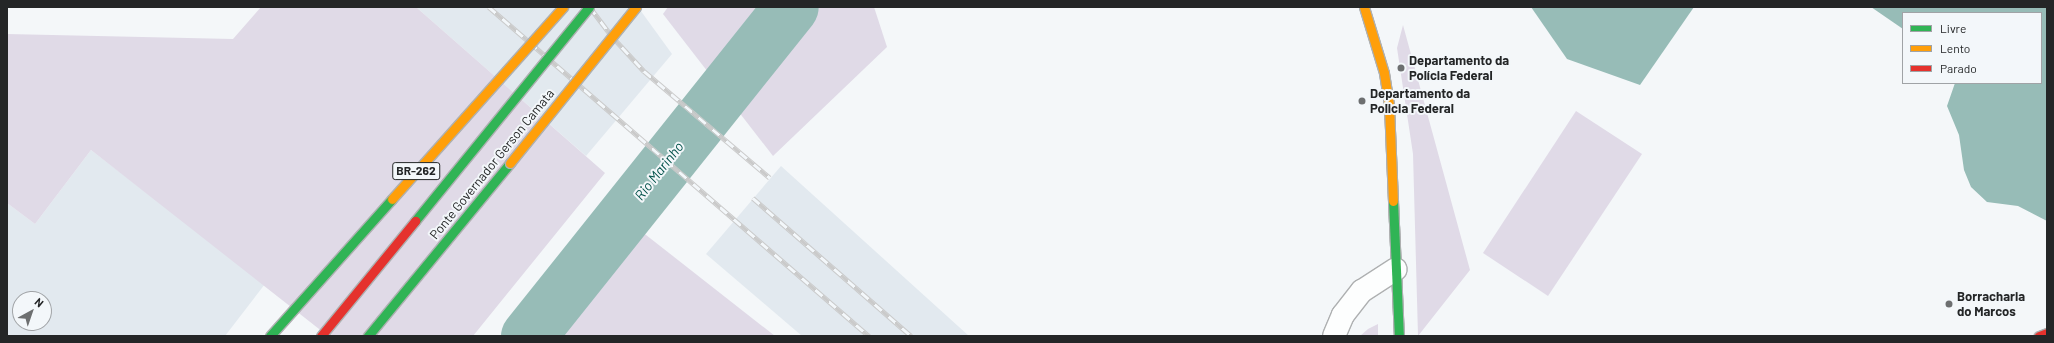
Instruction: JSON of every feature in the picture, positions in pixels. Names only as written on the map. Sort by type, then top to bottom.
[{"type":"main road","name":"BR-262","points":[[270,336],[563,7]]},
{"type":"main road","name":"Ponte Governador Gerson Camata","points":[[321,336],[589,7]]},
{"type":"main road","name":"Ponte Governador Gerson Camata","points":[[368,336],[636,7]]},
{"type":"main road","points":[[1364,7],[1384,73],[1389,106],[1399,336]]},
{"type":"main road","points":[[382,336],[510,163]]},
{"type":"main road","points":[[2039,336],[2047,333]]},
{"type":"street","points":[[1334,336],[1343,315],[1362,291],[1396,269]]},
{"type":"shaded area","points":[[261,7],[416,7],[605,173],[473,336],[328,336],[91,150],[35,224],[7,203],[7,34],[233,39]]},
{"type":"shaded area","points":[[416,7],[638,7],[672,54],[586,156]]},
{"type":"shaded area","points":[[668,7],[874,7],[887,47],[773,156],[663,14]]},
{"type":"shaded area","points":[[1531,7],[1694,7],[1640,85],[1567,59]]},
{"type":"shaded area","points":[[1871,7],[2047,7],[2047,221],[2018,206],[1987,202],[1971,187],[1964,170],[1959,135],[1947,106],[1955,84],[2042,84],[2042,12],[1902,12],[1902,28]]},
{"type":"shaded area","points":[[1403,25],[1470,270],[1418,336],[1413,154],[1397,48]]},
{"type":"shaded area","points":[[1576,111],[1642,154],[1548,296],[1483,253]]},
{"type":"shaded area","points":[[91,150],[265,284],[225,336],[7,336],[7,203],[35,224]]},
{"type":"shaded area","points":[[781,166],[969,336],[802,336],[706,254]]},
{"type":"shaded area","points":[[632,224],[775,336],[542,336]]},
{"type":"shaded area","points":[[1378,324],[1378,336],[1360,336],[1368,329]]},
{"type":"waterway","name":"Rio Marinho","points":[[528,336],[791,7]]},
{"type":"railway","points":[[489,7],[869,336]]},
{"type":"railway","points":[[590,7],[610,34],[644,71],[770,178]]},
{"type":"railway","points":[[753,198],[911,336]]},
{"type":"traffic: fast","points":[[415,221],[589,7]]},
{"type":"traffic: fast","points":[[368,336],[510,163]]},
{"type":"traffic: fast","points":[[270,336],[392,199]]},
{"type":"traffic: fast","points":[[1393,201],[1399,336]]},
{"type":"traffic: slow","points":[[392,199],[563,7]]},
{"type":"traffic: slow","points":[[510,163],[636,7]]},
{"type":"traffic: slow","points":[[1364,7],[1384,73],[1389,106],[1393,201]]},
{"type":"traffic: jam","points":[[321,336],[415,221]]},
{"type":"traffic: jam","points":[[2039,336],[2047,333]]},
{"type":"place","name":"Departamento da Polícia Federal","points":[[1401,68]]},
{"type":"place","name":"Departamento da Policia Federal","points":[[1362,101]]},
{"type":"place","name":"Borracharia do Marcos","points":[[1949,304]]}]
